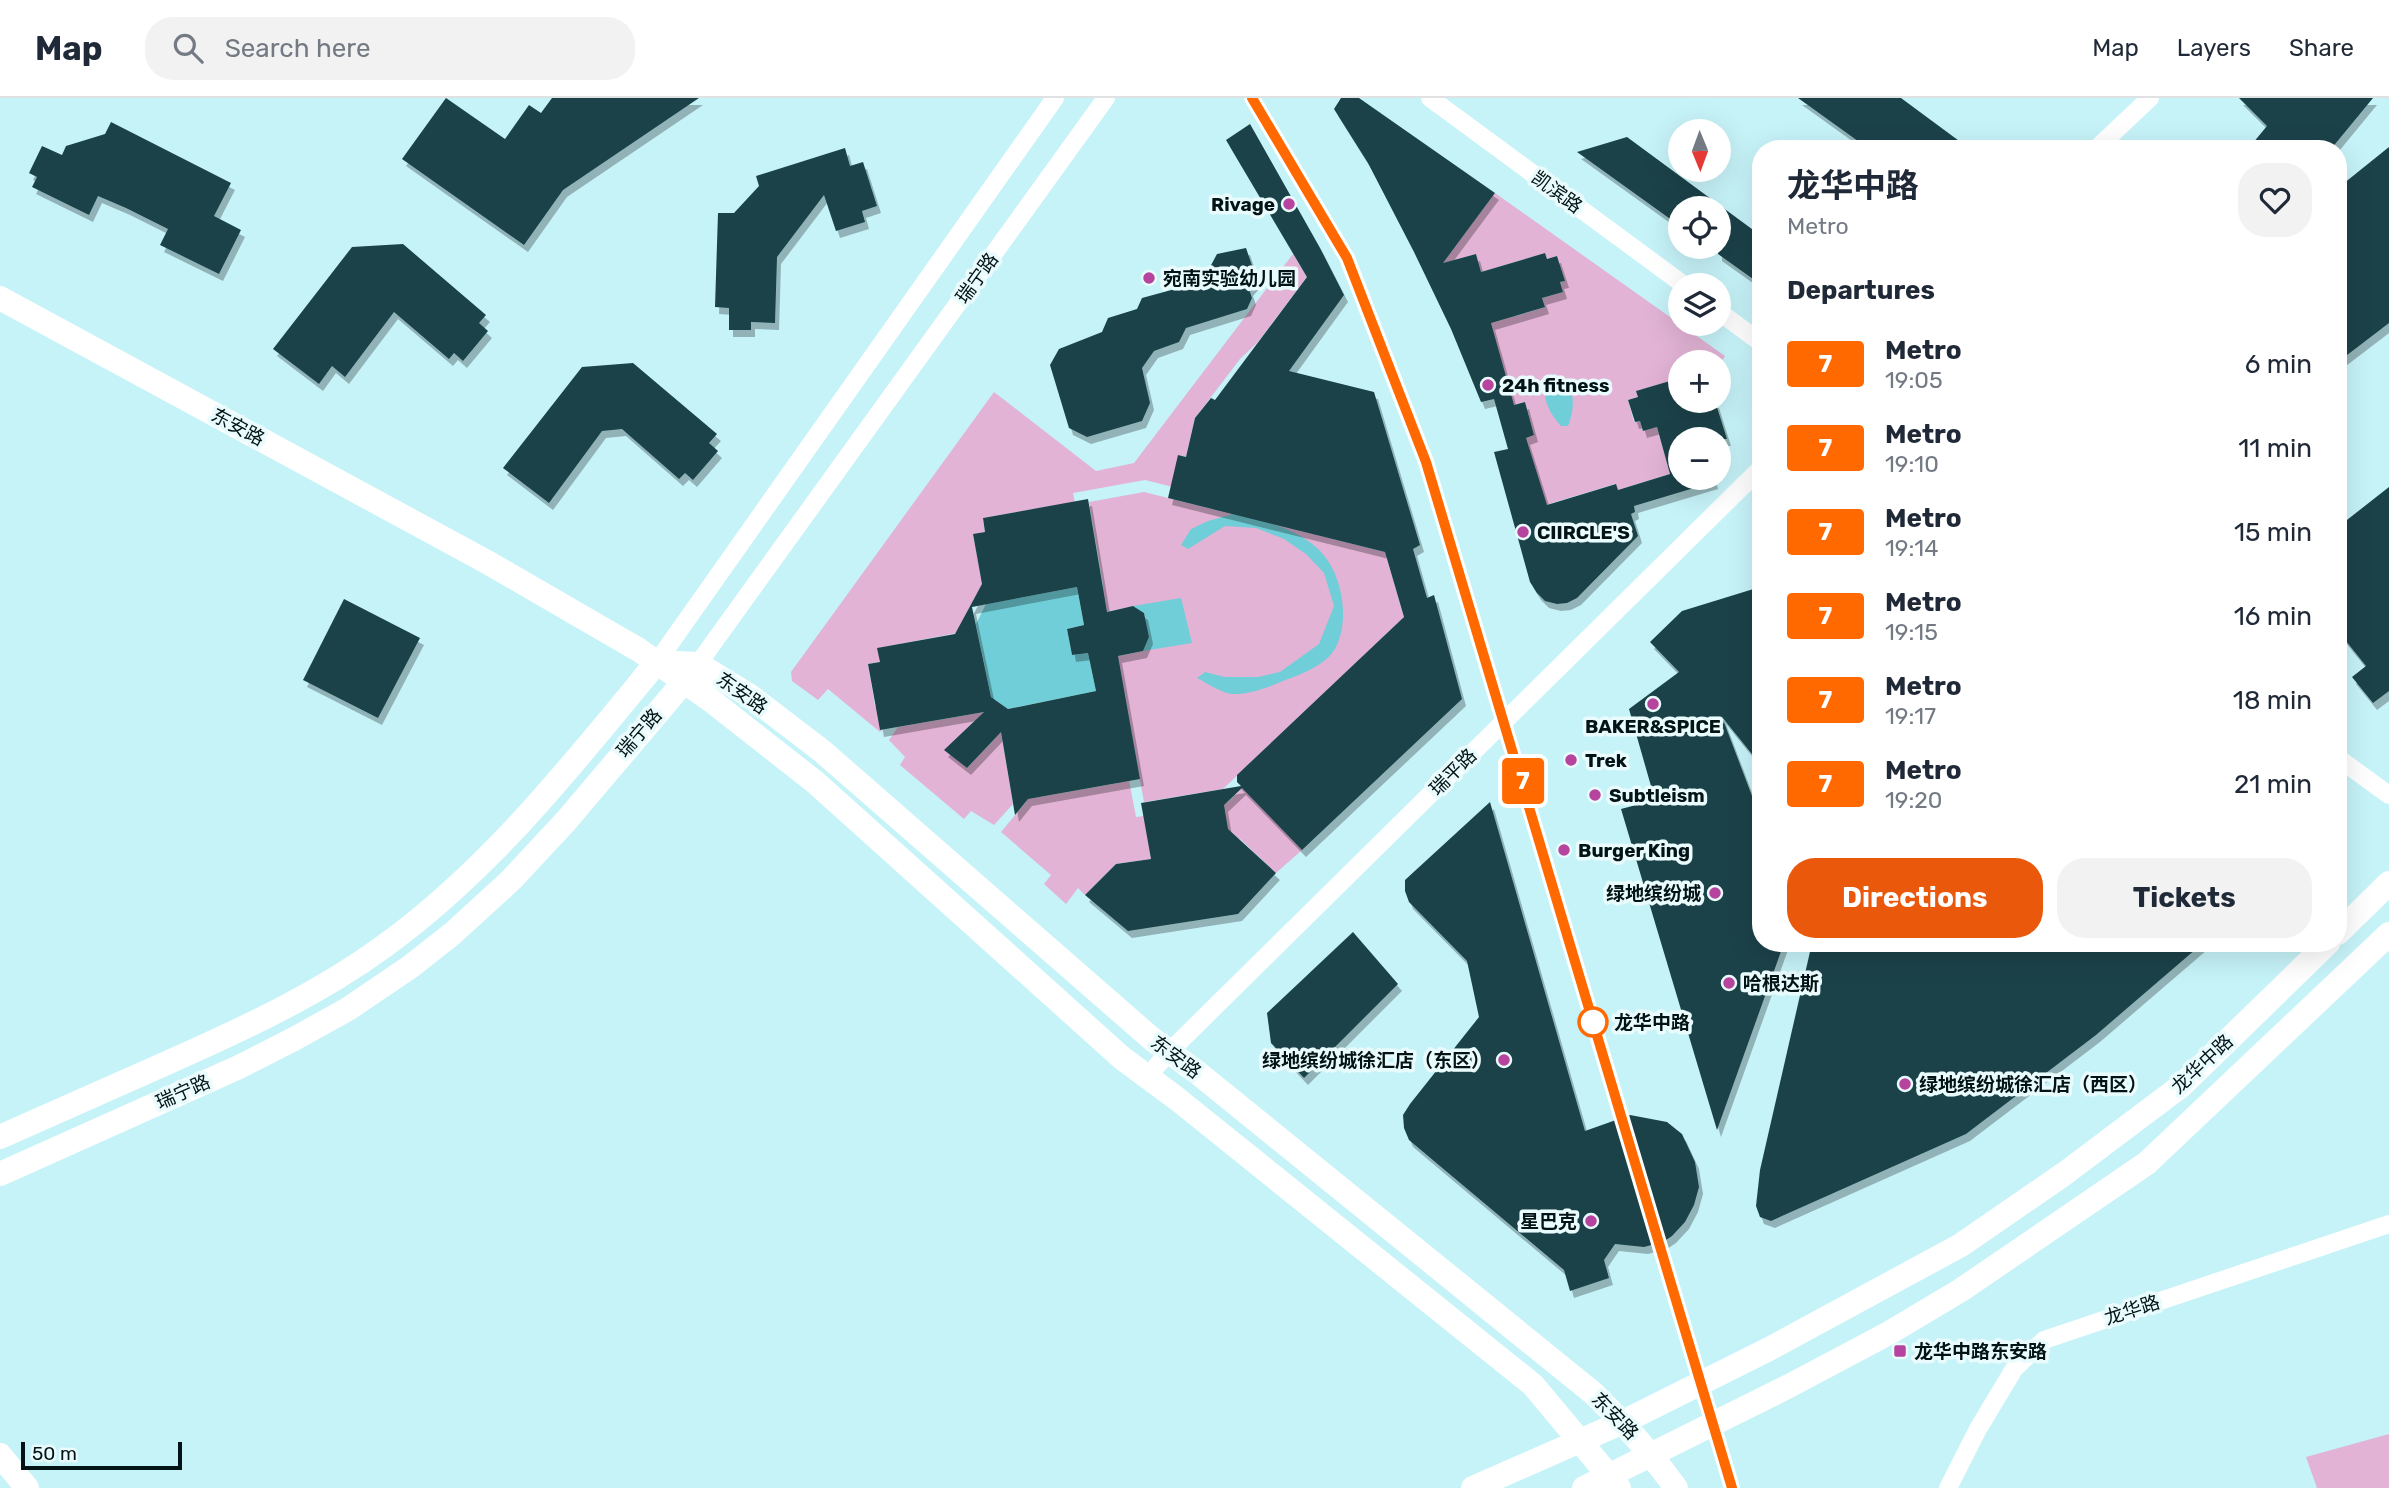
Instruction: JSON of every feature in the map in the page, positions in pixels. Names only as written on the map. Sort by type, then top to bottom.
[{"type":"street","name":"瑞宁路","points":[[0,1137],[280,1010],[382,948],[432,909],[490,855],[544,799],[657,662],[1055,98]]},
{"type":"street","name":"瑞宁路","points":[[0,1174],[239,1067],[348,1009],[410,967],[452,934],[511,880],[691,673],[1107,98]]},
{"type":"street","name":"凯滨路","points":[[1430,98],[1668,273]]},
{"type":"street","points":[[2106,140],[2150,98]]},
{"type":"street","name":"东安路","points":[[0,298],[487,562],[608,630],[657,662],[750,696],[822,751],[1152,1039],[1564,1368],[1623,1422],[1676,1488]]},
{"type":"street","points":[[1731,321],[1752,336]]},
{"type":"street","name":"瑞平路","points":[[1147,1077],[1752,476]]},
{"type":"street","name":"东安路","points":[[691,673],[713,702],[816,782],[1112,1049],[1533,1385],[1615,1482]]},
{"type":"street","points":[[2347,765],[2389,795]]},
{"type":"street","points":[[2347,924],[2389,883]]},
{"type":"street","name":"龙华中路","points":[[1584,1488],[1615,1482],[1651,1454],[1789,1386],[1949,1297],[2147,1163],[2389,934]]},
{"type":"street","name":"龙华中路","points":[[1473,1488],[1623,1422],[1769,1349],[1961,1245],[2064,1174],[2181,1086],[2319,952]]},
{"type":"street","name":"龙华路","points":[[1948,1488],[1978,1429],[2014,1369],[2044,1340],[2389,1224]]},
{"type":"street","points":[[0,1455],[27,1488]]},
{"type":"shaded area","points":[[1495,193],[1668,316],[1668,336],[1697,336],[1717,350],[1668,350],[1668,382],[1637,391],[1638,397],[1628,400],[1634,422],[1640,421],[1643,431],[1657,427],[1668,475],[1618,490],[1615,484],[1552,503],[1548,510],[1507,443],[1534,435],[1525,402],[1497,410],[1488,312],[1517,316],[1545,307],[1542,298],[1563,292],[1560,282],[1565,281],[1557,256],[1547,259],[1545,253],[1481,272],[1476,254],[1423,269],[1417,257],[1456,245]]},
{"type":"shaded area","points":[[1293,254],[1307,277],[1195,418],[1186,457],[1178,455],[1193,492],[1145,480],[1073,493],[1084,550],[1063,504],[983,518],[985,532],[973,535],[981,576],[993,574],[976,595],[961,623],[969,642],[957,633],[878,648],[880,662],[868,664],[875,706],[892,720],[880,732],[828,689],[818,700],[792,681],[791,672],[994,392],[1096,471],[1134,463]]},
{"type":"shaded area","points":[[1144,492],[1385,552],[1404,617],[1223,789],[1144,802],[1123,687],[1100,660],[1143,651],[1149,637],[1144,613],[1134,606],[1096,614],[1103,584],[1089,502]]},
{"type":"shaded area","points":[[984,712],[945,750],[967,768],[1001,732],[1013,804],[994,825],[971,811],[964,819],[900,765],[905,757],[889,740],[898,727]]},
{"type":"shaded area","points":[[1268,762],[1302,850],[1276,873],[1240,839],[1231,841],[1192,808],[1228,802]]},
{"type":"shaded area","points":[[1127,770],[1136,817],[1166,813],[1149,844],[1151,859],[1116,864],[1085,895],[1078,888],[1066,904],[1044,884],[1051,875],[1001,832],[1026,802],[1023,788],[1037,785],[1039,797],[1118,783]]},
{"type":"shaded area","points":[[2389,1434],[2389,1488],[2317,1488],[2306,1457]]},
{"type":"water","points":[[1552,374],[1560,377],[1570,388],[1573,403],[1568,426],[1561,426],[1546,401],[1545,387]]},
{"type":"water","points":[[1233,514],[1288,530],[1317,548],[1338,581],[1343,608],[1340,635],[1336,647],[1327,659],[1297,676],[1238,694],[1223,692],[1197,678],[1205,672],[1225,677],[1258,677],[1280,672],[1319,644],[1334,606],[1324,573],[1306,554],[1284,539],[1256,528],[1225,526],[1188,549],[1181,545],[1191,529]]},
{"type":"water","points":[[1077,587],[1084,625],[1067,629],[1072,655],[1088,653],[1096,691],[1008,709],[991,697],[976,624],[986,604]]},
{"type":"water","points":[[1181,598],[1192,643],[1143,651],[1149,637],[1144,613],[1133,606]]},
{"type":"building","points":[[446,98],[505,139],[529,105],[541,113],[552,98],[699,98],[563,190],[524,245],[402,159]]},
{"type":"building","points":[[1341,98],[1359,98],[1495,193],[1443,263],[1476,254],[1481,272],[1545,253],[1547,259],[1557,256],[1565,281],[1560,282],[1563,292],[1542,298],[1545,307],[1491,323],[1514,405],[1525,402],[1534,435],[1526,438],[1547,505],[1616,484],[1618,490],[1668,475],[1668,490],[1687,490],[1634,506],[1635,512],[1631,514],[1638,536],[1577,598],[1567,603],[1545,601],[1530,582],[1494,452],[1508,449],[1494,399],[1481,402],[1451,329],[1414,252],[1368,163],[1334,109]]},
{"type":"building","points":[[1798,98],[1901,98],[1958,140],[1856,140]]},
{"type":"building","points":[[2239,98],[2373,98],[2338,140],[2255,140],[2267,126]]},
{"type":"building","points":[[111,122],[231,183],[214,216],[241,230],[219,274],[160,245],[168,229],[126,208],[98,196],[89,215],[32,187],[37,177],[29,173],[42,146],[62,155],[66,146],[105,134]]},
{"type":"building","points":[[1250,124],[1344,295],[1289,371],[1374,392],[1420,545],[1413,549],[1427,598],[1434,595],[1462,699],[1302,850],[1242,788],[1224,805],[1228,829],[1276,873],[1238,914],[1128,931],[1085,895],[1116,864],[1151,859],[1141,803],[1241,786],[1237,782],[1237,775],[1404,617],[1385,552],[1168,498],[1178,455],[1186,457],[1195,418],[1211,398],[1215,400],[1307,277],[1226,140]]},
{"type":"building","points":[[1627,137],[1668,167],[1668,182],[1688,182],[1707,196],[1668,196],[1668,217],[1577,152]]},
{"type":"building","points":[[2389,147],[2389,323],[2347,355],[2347,181]]},
{"type":"building","points":[[845,148],[850,166],[863,162],[877,206],[862,211],[865,222],[836,231],[824,195],[777,257],[775,323],[751,322],[751,330],[729,330],[729,308],[715,307],[718,213],[734,213],[759,186],[756,176]]},
{"type":"building","points":[[1731,214],[1752,229],[1752,278],[1725,259],[1731,259]]},
{"type":"building","points":[[403,244],[486,315],[479,323],[488,331],[463,361],[454,353],[449,359],[394,312],[345,377],[332,366],[319,384],[273,349],[352,247]]},
{"type":"building","points":[[1246,248],[1257,280],[1249,289],[1252,298],[1247,309],[1186,328],[1179,342],[1154,351],[1142,368],[1150,403],[1142,421],[1087,437],[1069,428],[1050,365],[1059,349],[1102,332],[1108,318],[1137,309],[1142,298],[1175,289],[1180,277],[1209,269],[1217,254]]},
{"type":"building","points":[[633,363],[717,434],[709,443],[718,451],[693,480],[685,473],[679,479],[622,429],[602,431],[549,503],[503,468],[582,367]]},
{"type":"building","points":[[1668,382],[1668,413],[1719,413],[1723,427],[1668,427],[1668,467],[1657,427],[1643,431],[1640,421],[1635,422],[1628,400],[1638,397],[1636,391]]},
{"type":"building","points":[[2389,487],[2389,691],[2373,703],[2352,677],[2366,666],[2347,642],[2347,520]]},
{"type":"building","points":[[1088,499],[1107,612],[1133,606],[1144,613],[1149,637],[1143,651],[1118,656],[1140,779],[1028,799],[1015,815],[1001,732],[967,768],[944,750],[984,712],[880,730],[868,664],[880,662],[877,648],[955,634],[982,584],[973,534],[985,532],[983,518]],"holes":[[[1077,587],[1084,625],[1067,629],[1072,655],[1088,653],[1096,691],[1008,709],[991,697],[972,607]]]},
{"type":"building","points":[[1752,589],[1752,754],[1722,717],[1752,796],[1752,952],[1781,952],[1717,1130],[1621,809],[1655,800],[1629,709],[1679,672],[1650,642],[1682,611]]},
{"type":"building","points":[[344,599],[420,638],[378,718],[303,680]]},
{"type":"building","name":"绿地缤纷城徐汇店（东区）","points":[[1490,802],[1585,1131],[1630,1115],[1667,1122],[1682,1134],[1695,1162],[1699,1187],[1694,1205],[1685,1222],[1672,1236],[1663,1242],[1644,1247],[1615,1244],[1604,1260],[1609,1278],[1570,1291],[1564,1270],[1409,1140],[1404,1128],[1403,1115],[1410,1104],[1479,1017],[1467,961],[1409,902],[1405,880]]},
{"type":"building","points":[[1353,932],[1398,984],[1304,1078],[1271,1043],[1267,1013]]},
{"type":"building","name":"绿地缤纷城徐汇店（西区）","points":[[1810,952],[2193,952],[2096,1035],[1966,1134],[1771,1221],[1760,1217],[1756,1206],[1760,1170]]},
{"type":"metro line","name":"7","points":[[1252,98],[1347,258],[1426,462],[1493,678],[1732,1488]]},
{"type":"place","name":"Rivage","points":[[1289,204]]},
{"type":"place","name":"宛南实验幼儿园","points":[[1149,278]]},
{"type":"place","name":"24h fitness","points":[[1488,385]]},
{"type":"place","name":"CIIRCLE'S","points":[[1523,532]]},
{"type":"place","name":"BAKER&SPICE","points":[[1653,704]]},
{"type":"place","name":"Trek","points":[[1571,760]]},
{"type":"place","name":"Subtleism","points":[[1595,795]]},
{"type":"place","name":"Burger King","points":[[1564,850]]},
{"type":"place","name":"绿地缤纷城","points":[[1715,893]]},
{"type":"place","name":"哈根达斯","points":[[1729,983]]},
{"type":"place","name":"龙华中路","points":[[1593,1022]]},
{"type":"place","name":"绿地缤纷城徐汇店（东区）","points":[[1504,1060]]},
{"type":"place","name":"绿地缤纷城徐汇店（西区）","points":[[1905,1084]]},
{"type":"place","name":"星巴克","points":[[1591,1221]]},
{"type":"place","name":"龙华中路东安路","points":[[1900,1351]]}]
